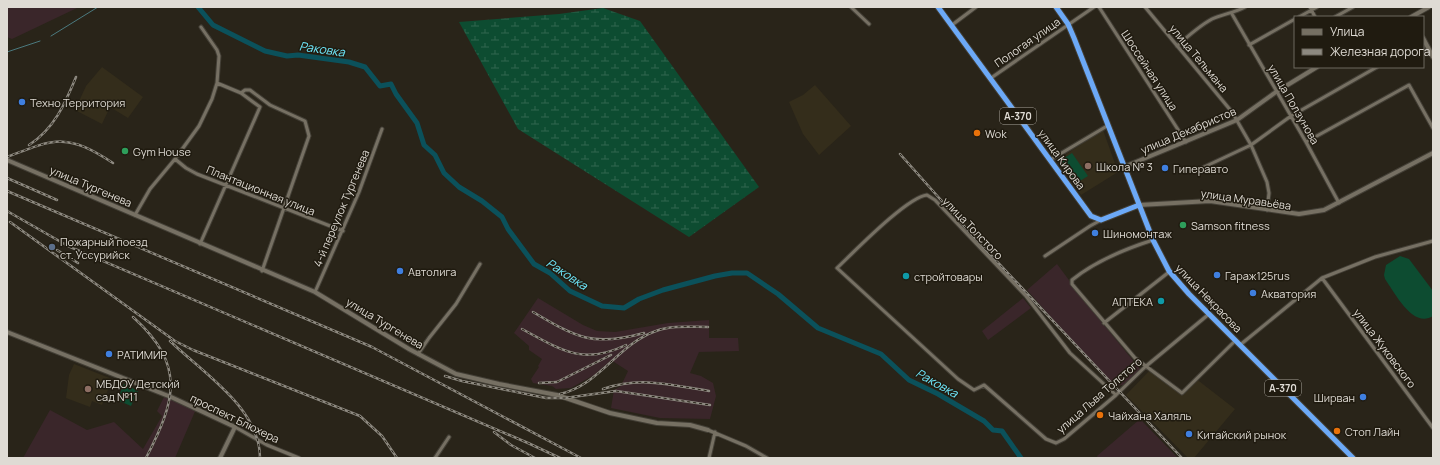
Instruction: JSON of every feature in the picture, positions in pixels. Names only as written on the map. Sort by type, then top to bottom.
[{"type":"highway","name":"улица Кирова","points":[[938,7],[1090,216],[1101,220]]},
{"type":"highway","name":"улица Некрасова","points":[[1056,7],[1068,24],[1153,240],[1160,257],[1169,272],[1353,458]]},
{"type":"highway","points":[[1101,220],[1139,204]]},
{"type":"street","points":[[851,7],[869,24]]},
{"type":"street","points":[[952,25],[976,7]]},
{"type":"street","name":"Пологая улица","points":[[991,78],[1094,7]]},
{"type":"street","name":"Шоссейная улица","points":[[1099,7],[1186,142]]},
{"type":"street","name":"улица Тельмана","points":[[1145,7],[1237,120],[1267,182],[1269,193],[1267,210]]},
{"type":"street","points":[[1176,46],[1199,27],[1223,14],[1232,14],[1245,7]]},
{"type":"street","points":[[1300,16],[1311,8],[1317,7]]},
{"type":"street","points":[[1336,16],[1353,7]]},
{"type":"street","points":[[1414,16],[1429,7]]},
{"type":"street","name":"улица Ползунова","points":[[1232,14],[1306,142],[1339,203]]},
{"type":"street","points":[[1249,45],[1294,20]]},
{"type":"street","points":[[135,215],[150,189],[175,159],[207,112],[217,84],[219,56],[217,50],[201,26]]},
{"type":"street","points":[[1424,41],[1433,57]]},
{"type":"street","name":"улица Декабристов","points":[[1124,167],[1237,120],[1276,92],[1315,68]]},
{"type":"street","points":[[1202,168],[1250,145],[1291,116],[1375,68]]},
{"type":"street","points":[[200,244],[260,107],[241,92],[217,84]]},
{"type":"street","points":[[1306,142],[1409,84],[1433,128]]},
{"type":"street","points":[[241,92],[250,90],[270,104],[306,121],[308,125],[309,136],[262,271]]},
{"type":"street","points":[[1050,160],[1108,126]]},
{"type":"street","name":"4-й переулок Тургенева","points":[[315,292],[343,231],[382,129]]},
{"type":"street","name":"улица Муравьёва","points":[[1139,204],[1210,201],[1299,214],[1324,210],[1433,153]]},
{"type":"street","name":"Плантационная улица","points":[[175,159],[186,168],[225,185],[343,231]]},
{"type":"street","name":"улица Тургенева","points":[[7,160],[262,271],[315,292],[418,354],[463,375],[499,384],[557,395],[610,413],[657,423],[690,425],[715,432],[746,446],[767,458]]},
{"type":"street","name":"улица Толстого","points":[[837,268],[889,220],[919,196],[927,195],[935,200],[1019,287],[1062,343],[1116,395]]},
{"type":"street","points":[[1045,256],[1101,220]]},
{"type":"street","points":[[1153,240],[1133,247],[1087,269],[1072,280],[1072,284],[1104,324],[1135,358],[1145,367],[1183,393],[1236,340]]},
{"type":"street","points":[[1240,345],[1322,278],[1368,260],[1433,241]]},
{"type":"street","points":[[418,354],[456,304],[480,264]]},
{"type":"street","name":"улица Льва Толстого","points":[[837,268],[958,379],[974,390],[984,385],[1050,441],[1056,443],[1064,440],[1116,395],[1145,367],[1209,314]]},
{"type":"street","points":[[1104,324],[1169,272]]},
{"type":"street","name":"улица Жуковского","points":[[1322,278],[1433,428]]},
{"type":"street","name":"проспект Блюхера","points":[[7,332],[171,397],[235,427],[258,440],[299,458]]},
{"type":"street","points":[[220,458],[235,427]]},
{"type":"street","points":[[709,458],[715,432]]},
{"type":"street","points":[[435,458],[449,437]]},
{"type":"shaded area","points":[[7,7],[77,8],[12,39],[7,37]]},
{"type":"shaded area","points":[[102,67],[143,97],[128,118],[110,107],[102,124],[75,110],[86,86]]},
{"type":"shaded area","points":[[815,85],[851,126],[819,155],[803,134],[789,102],[803,95]]},
{"type":"shaded area","name":"Школа № 3","points":[[1103,130],[1118,172],[1081,195],[1057,160]]},
{"type":"shaded area","points":[[1057,264],[1086,303],[1140,369],[1123,385],[1112,386],[1027,290]]},
{"type":"shaded area","points":[[538,298],[583,325],[597,331],[615,332],[668,323],[709,320],[709,338],[738,338],[739,351],[699,352],[690,373],[701,376],[713,383],[716,396],[710,419],[660,418],[611,408],[614,390],[621,386],[628,371],[611,360],[594,375],[571,388],[556,389],[552,386],[533,383],[531,379],[539,367],[538,366],[542,359],[529,350],[529,346],[514,333]]},
{"type":"shaded area","points":[[1023,298],[1031,308],[988,340],[982,331]]},
{"type":"shaded area","name":"МБДОУ Детский сад №11","points":[[74,364],[112,379],[102,405],[92,401],[90,407],[66,398],[69,375]]},
{"type":"shaded area","name":"Китайский рынок","points":[[1152,368],[1182,392],[1195,378],[1235,409],[1194,458],[1188,458],[1126,395]]},
{"type":"shaded area","points":[[164,397],[196,409],[175,458],[23,458],[50,410],[87,430],[114,422],[143,449],[162,416],[157,411]]},
{"type":"shaded area","points":[[1140,419],[1178,458],[1098,458],[1097,456]]},
{"type":"green space","points":[[603,8],[640,21],[759,187],[689,237],[518,129],[459,22],[559,14]]},
{"type":"green space","points":[[1072,153],[1088,176],[1075,184],[1060,161]]},
{"type":"green space","points":[[1400,256],[1409,259],[1433,291],[1433,316],[1426,319],[1418,318],[1412,314],[1405,308],[1385,279],[1384,275],[1386,265]]},
{"type":"green space","points":[[124,384],[138,391],[131,406],[117,400]]},
{"type":"waterway","points":[[51,36],[98,7]]},
{"type":"waterway","name":"Раковка","points":[[198,7],[213,25],[265,51],[287,56],[298,55],[349,62],[365,67],[380,86],[391,84],[396,94],[417,123],[424,145],[435,155],[444,173],[459,187],[482,201],[502,217],[508,229],[534,264],[550,273],[570,291],[602,306],[624,308],[639,299],[663,290],[715,276],[732,273],[747,273],[778,294],[818,328],[881,354],[909,380],[938,394],[984,421],[993,430],[1002,431],[1021,458]]},
{"type":"waterway","points":[[7,52],[40,41]]},
{"type":"railway","points":[[29,145],[38,139],[52,124],[68,97],[76,77]]},
{"type":"railway","points":[[7,157],[38,146],[61,142],[72,143],[84,147],[113,163]]},
{"type":"railway","points":[[900,154],[973,236],[1182,458]]},
{"type":"railway","points":[[7,178],[57,200]]},
{"type":"railway","points":[[7,191],[372,347],[581,458]]},
{"type":"railway","points":[[7,211],[68,246],[560,458]]},
{"type":"railway","points":[[10,222],[175,341],[193,350],[360,416],[382,436],[397,458]]},
{"type":"railway","points":[[57,250],[78,263]]},
{"type":"railway","points":[[533,312],[574,334],[586,338],[611,339],[644,333]]},
{"type":"railway","points":[[133,317],[150,334],[162,351],[168,367],[171,384],[169,401],[164,418],[146,458]]},
{"type":"railway","points":[[560,394],[587,382],[631,345],[656,331],[675,327],[708,327]]},
{"type":"railway","points":[[522,329],[561,349],[584,355],[611,351],[626,345]]},
{"type":"railway","points":[[170,341],[213,379],[240,407],[251,423],[257,440],[260,458]]},
{"type":"railway","points":[[539,383],[557,382],[611,355]]},
{"type":"railway","points":[[445,376],[462,381],[546,398],[565,398],[616,391],[710,405]]},
{"type":"railway","points":[[603,389],[617,385],[643,382],[668,384],[709,391]]},
{"type":"railway","points":[[494,432],[511,445],[535,458]]},
{"type":"place","name":"Техно Территория","points":[[22,102]]},
{"type":"place","name":"Wok","points":[[977,133]]},
{"type":"place","name":"Gym House","points":[[125,151]]},
{"type":"place","name":"Школа № 3","points":[[1088,166]]},
{"type":"place","name":"Гиперавто","points":[[1165,168]]},
{"type":"place","name":"Samson fitness","points":[[1183,225]]},
{"type":"place","name":"Шиномонтаж","points":[[1095,233]]},
{"type":"place","name":"Пожарный поезд ст. Уссурийск","points":[[52,247]]},
{"type":"place","name":"Автолига","points":[[400,271]]},
{"type":"place","name":"Гараж125rus","points":[[1217,275]]},
{"type":"place","name":"стройтовары","points":[[906,276]]},
{"type":"place","name":"Акватория","points":[[1253,293]]},
{"type":"place","name":"АПТЕКА","points":[[1161,301]]},
{"type":"place","name":"РАТИМИР","points":[[109,354]]},
{"type":"place","name":"МБДОУ Детский сад №11","points":[[88,389]]},
{"type":"place","name":"Ширван","points":[[1363,397]]},
{"type":"place","name":"Чайхана Халяль","points":[[1100,415]]},
{"type":"place","name":"Стоп Лайн","points":[[1337,431]]},
{"type":"place","name":"Китайский рынок","points":[[1189,434]]}]
